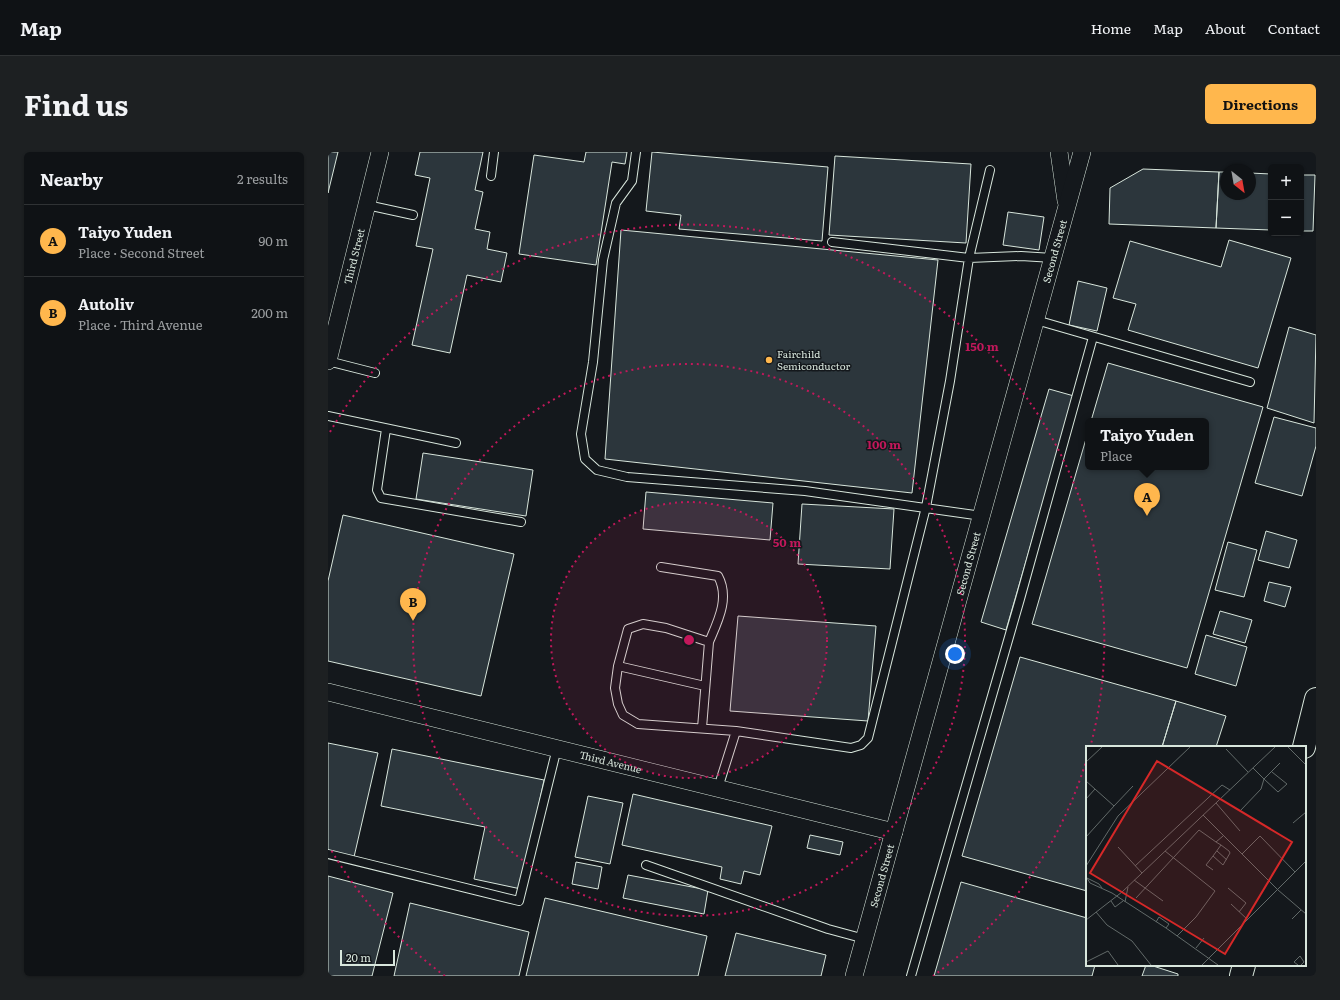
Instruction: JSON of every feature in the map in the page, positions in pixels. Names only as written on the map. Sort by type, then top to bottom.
[{"type":"main road","points":[[1304,746],[1316,699]]},
{"type":"main road","points":[[1241,976],[1244,966]]},
{"type":"street","name":"Third Street","points":[[328,361],[380,152]]},
{"type":"street","points":[[1059,152],[1067,207]]},
{"type":"street","name":"Second Street","points":[[854,976],[1082,152]]},
{"type":"street","name":"Third Avenue","points":[[328,692],[894,832]]},
{"type":"lane","points":[[491,176],[494,152]]},
{"type":"lane","points":[[636,152],[632,181],[616,203],[603,260],[593,362],[581,434],[585,459],[597,470],[627,477],[805,490],[982,516]]},
{"type":"lane","points":[[709,642],[666,628],[643,624],[628,629],[618,666],[615,688],[618,704],[623,715],[638,724],[736,731],[851,748],[861,745],[868,738],[926,507],[950,381],[969,258],[990,170]]},
{"type":"lane","points":[[367,205],[413,216]]},
{"type":"lane","points":[[832,242],[969,258],[1021,256],[1053,258]]},
{"type":"lane","points":[[1036,320],[1250,382]]},
{"type":"lane","points":[[911,976],[1020,600],[1093,337]]},
{"type":"lane","points":[[328,361],[375,373]]},
{"type":"lane","points":[[328,416],[456,443]]},
{"type":"lane","points":[[386,429],[377,490],[381,498],[521,522]]},
{"type":"lane","points":[[661,567],[718,576],[722,583],[723,594],[721,613],[709,642],[702,728]]},
{"type":"lane","points":[[618,666],[706,686]]},
{"type":"lane","points":[[718,788],[736,731]]},
{"type":"lane","points":[[328,854],[519,902],[557,748]]},
{"type":"lane","points":[[646,865],[828,929],[864,939]]},
{"type":"building","points":[[328,152],[338,152],[328,193]]},
{"type":"building","points":[[420,152],[483,152],[475,190],[483,192],[475,229],[490,232],[487,249],[507,253],[501,282],[467,275],[450,353],[412,345],[433,249],[416,246],[430,178],[415,175]]},
{"type":"building","points":[[586,152],[627,152],[625,164],[612,162],[596,265],[519,254],[534,155],[584,162]]},
{"type":"building","points":[[652,152],[828,167],[822,241],[679,229],[681,215],[646,211]]},
{"type":"building","points":[[835,156],[971,164],[966,243],[829,235]]},
{"type":"building","points":[[1143,169],[1219,172],[1216,228],[1109,224],[1110,188]]},
{"type":"building","points":[[1219,172],[1220,200],[1256,200],[1256,173],[1268,174],[1268,230],[1216,228]]},
{"type":"building","points":[[1304,175],[1315,175],[1313,231],[1304,231]]},
{"type":"building","points":[[1008,212],[1044,217],[1039,250],[1003,245]]},
{"type":"building","name":"Fairchild Semiconductor","points":[[621,230],[938,260],[912,493],[605,459]]},
{"type":"building","points":[[1229,240],[1291,258],[1258,368],[1128,330],[1136,304],[1113,298],[1130,241],[1221,267]]},
{"type":"building","points":[[1078,281],[1107,288],[1097,331],[1069,325]]},
{"type":"building","points":[[1289,327],[1316,335],[1314,423],[1267,408]]},
{"type":"building","points":[[1108,363],[1263,407],[1187,668],[1032,624],[1085,442],[1085,470],[1209,470],[1209,418],[1092,418]]},
{"type":"building","points":[[1049,389],[1074,396],[1006,630],[981,622]]},
{"type":"building","points":[[1274,417],[1316,428],[1316,446],[1302,496],[1255,483]]},
{"type":"building","points":[[423,453],[533,470],[526,516],[416,499]]},
{"type":"building","points":[[646,492],[773,503],[770,540],[643,529]]},
{"type":"building","points":[[802,504],[894,509],[890,569],[798,564]]},
{"type":"building","points":[[343,515],[514,554],[481,696],[328,661],[328,581]]},
{"type":"building","points":[[1266,531],[1297,540],[1289,568],[1258,560]]},
{"type":"building","points":[[1228,542],[1257,550],[1244,597],[1215,590]]},
{"type":"building","points":[[1269,582],[1291,587],[1285,607],[1264,601]]},
{"type":"building","points":[[1220,611],[1252,620],[1245,643],[1213,634]]},
{"type":"building","points":[[738,616],[876,626],[868,721],[730,711]]},
{"type":"building","points":[[1206,635],[1247,647],[1236,686],[1195,674]]},
{"type":"building","points":[[1020,657],[1176,701],[1162,746],[1086,746],[1086,891],[962,856]]},
{"type":"building","points":[[1176,701],[1226,716],[1216,746],[1162,746]]},
{"type":"building","points":[[328,743],[378,753],[354,857],[328,851]]},
{"type":"building","points":[[392,749],[544,780],[521,889],[474,879],[485,827],[381,806]]},
{"type":"building","points":[[633,794],[772,826],[760,875],[744,871],[741,884],[720,879],[722,867],[622,845]]},
{"type":"building","points":[[588,796],[623,803],[610,864],[575,857]]},
{"type":"building","points":[[810,835],[843,842],[840,855],[807,848]]},
{"type":"building","points":[[576,862],[602,867],[598,889],[572,884]]},
{"type":"building","points":[[628,875],[708,890],[704,914],[623,898]]},
{"type":"building","points":[[328,876],[393,893],[372,976],[328,976]]},
{"type":"building","points":[[961,882],[1086,918],[1086,966],[1095,966],[1092,976],[934,976]]},
{"type":"building","points":[[545,898],[707,936],[698,976],[526,976]]},
{"type":"building","points":[[410,903],[529,932],[519,976],[394,976]]},
{"type":"building","points":[[736,933],[826,955],[821,976],[725,976]]},
{"type":"building","points":[[1146,966],[1153,966],[1178,974],[1178,976],[1142,976]]},
{"type":"place","name":"Fairchild Semiconductor","points":[[769,360]]},
{"type":"place","name":"Taiyo Yuden","points":[[1147,516]]},
{"type":"place","name":"Autoliv","points":[[413,621]]}]
